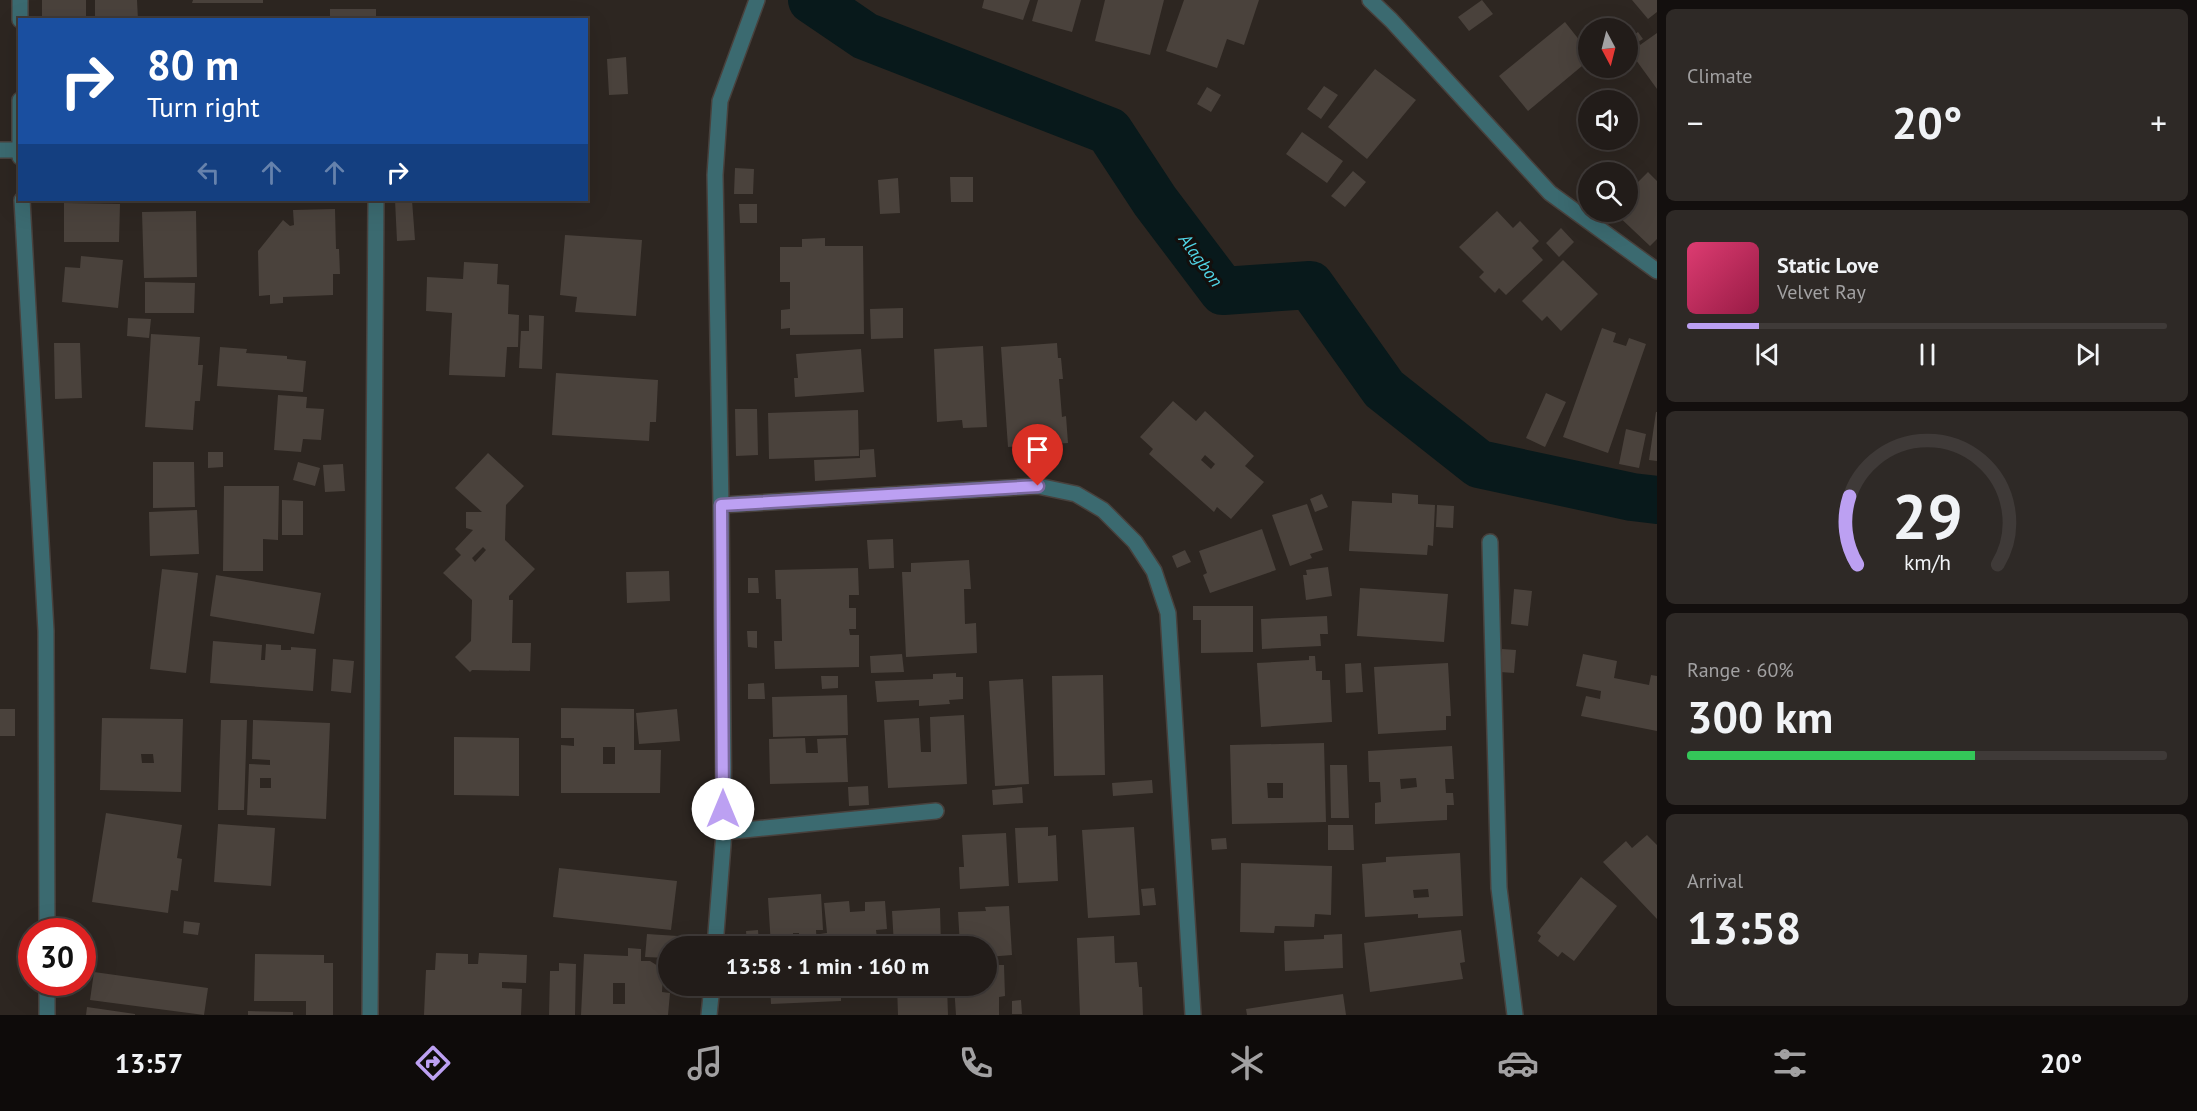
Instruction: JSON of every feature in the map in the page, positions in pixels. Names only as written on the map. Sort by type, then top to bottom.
[{"type":"street","points":[[20,0],[20,18]]},
{"type":"street","points":[[716,936],[723,832],[721,505],[715,175],[720,101],[757,0]]},
{"type":"street","points":[[1370,0],[1550,193],[1657,271]]},
{"type":"street","points":[[0,150],[18,150]]},
{"type":"street","points":[[22,201],[46,631],[47,918]]},
{"type":"street","points":[[370,1015],[376,201]]},
{"type":"street","points":[[721,505],[1038,486],[1076,494],[1104,510],[1135,542],[1154,571],[1168,613],[1193,1015]]},
{"type":"street","points":[[1490,542],[1499,888],[1515,1015]]},
{"type":"street","points":[[723,832],[936,811]]},
{"type":"street","points":[[47,996],[47,1015]]},
{"type":"street","points":[[709,1015],[711,996]]},
{"type":"building","points":[[42,0],[86,0],[86,18],[42,18]]},
{"type":"building","points":[[95,0],[137,0],[138,18],[95,18]]},
{"type":"building","points":[[193,0],[263,0],[263,3],[192,3]]},
{"type":"building","points":[[984,0],[1030,0],[1023,20],[982,8]]},
{"type":"building","points":[[1038,0],[1081,0],[1072,32],[1032,21]]},
{"type":"building","points":[[1105,0],[1164,0],[1150,55],[1095,41]]},
{"type":"building","points":[[1184,0],[1259,0],[1244,45],[1227,39],[1217,68],[1166,51]]},
{"type":"building","points":[[1482,0],[1493,14],[1469,31],[1458,17]]},
{"type":"building","points":[[1632,0],[1657,0],[1657,12],[1648,19]]},
{"type":"building","points":[[330,9],[376,9],[376,18],[330,18]]},
{"type":"building","points":[[173,16],[209,18],[172,18]]},
{"type":"building","points":[[1565,22],[1578,38],[1578,69],[1528,111],[1499,76]]},
{"type":"building","points":[[1638,32],[1643,39],[1638,42]]},
{"type":"building","points":[[1657,33],[1657,89],[1638,63],[1638,42],[1640,45]]},
{"type":"building","points":[[626,57],[628,94],[609,95],[607,59]]},
{"type":"building","points":[[1375,69],[1416,100],[1367,159],[1328,127]]},
{"type":"building","points":[[1324,86],[1338,95],[1321,119],[1307,109]]},
{"type":"building","points":[[1207,87],[1221,95],[1211,112],[1197,104]]},
{"type":"building","points":[[1302,132],[1343,161],[1327,183],[1286,154]]},
{"type":"building","points":[[735,168],[754,169],[753,194],[734,194]]},
{"type":"building","points":[[1353,171],[1366,182],[1345,207],[1331,196]]},
{"type":"building","points":[[1648,172],[1657,181],[1657,239],[1650,246],[1625,222],[1638,222],[1638,182]]},
{"type":"building","points":[[950,177],[973,177],[973,202],[951,202]]},
{"type":"building","points":[[898,178],[900,213],[880,214],[878,180]]},
{"type":"building","points":[[395,201],[412,201],[415,240],[397,241]]},
{"type":"building","points":[[64,203],[120,204],[119,242],[64,242]]},
{"type":"building","points":[[739,204],[757,204],[757,223],[740,223]]},
{"type":"building","points":[[335,209],[336,249],[339,249],[340,274],[333,274],[333,295],[283,297],[283,303],[270,304],[270,295],[259,296],[258,251],[283,220],[290,226],[294,225],[293,210]]},
{"type":"building","points":[[196,211],[197,277],[144,278],[142,212]]},
{"type":"building","points":[[1497,211],[1513,228],[1520,221],[1539,241],[1532,248],[1543,260],[1506,295],[1499,288],[1495,293],[1479,277],[1484,272],[1459,247]]},
{"type":"building","points":[[1561,228],[1574,242],[1559,257],[1546,243]]},
{"type":"building","points":[[565,235],[642,240],[636,316],[575,312],[577,297],[560,295]]},
{"type":"building","points":[[825,238],[825,246],[863,246],[864,334],[790,335],[790,328],[781,329],[781,310],[790,309],[790,282],[780,282],[780,247],[802,247],[802,239]]},
{"type":"building","points":[[81,256],[123,260],[118,308],[62,302],[65,267],[80,268]]},
{"type":"building","points":[[1563,260],[1598,294],[1561,331],[1547,316],[1542,321],[1522,301]]},
{"type":"building","points":[[464,262],[498,264],[497,284],[509,285],[508,314],[519,315],[518,347],[507,347],[505,377],[449,375],[452,313],[426,311],[427,277],[463,279]]},
{"type":"building","points":[[145,282],[195,283],[194,313],[145,313]]},
{"type":"building","points":[[903,308],[903,338],[871,339],[870,309]]},
{"type":"building","points":[[529,315],[544,316],[542,369],[519,368],[521,331],[529,331]]},
{"type":"building","points":[[128,318],[151,319],[149,338],[127,336]]},
{"type":"building","points":[[1602,328],[1616,333],[1613,342],[1626,346],[1629,338],[1646,344],[1608,453],[1563,437]]},
{"type":"building","points":[[151,334],[200,337],[198,365],[203,365],[200,401],[195,401],[193,430],[145,427]]},
{"type":"building","points":[[54,343],[80,343],[82,398],[55,399]]},
{"type":"building","points":[[1057,343],[1063,379],[1059,379],[1062,417],[1066,416],[1068,443],[1008,447],[1001,347]]},
{"type":"building","points":[[983,346],[987,427],[963,428],[962,420],[937,422],[934,349]]},
{"type":"building","points":[[220,347],[247,349],[246,353],[287,356],[287,359],[306,361],[303,392],[217,386]]},
{"type":"building","points":[[861,349],[864,392],[795,397],[794,378],[798,378],[796,354]]},
{"type":"building","points":[[556,373],[658,380],[656,422],[650,422],[649,441],[552,435]]},
{"type":"building","points":[[1546,393],[1566,402],[1545,447],[1526,438]]},
{"type":"building","points":[[278,395],[307,397],[306,408],[324,409],[321,440],[303,439],[301,452],[274,450]]},
{"type":"building","points":[[1173,401],[1196,421],[1205,411],[1254,456],[1245,466],[1264,482],[1231,519],[1217,507],[1214,512],[1149,454],[1153,449],[1140,437]],"holes":[[[1205,455],[1215,464],[1211,469],[1201,460]]]},
{"type":"building","points":[[735,409],[757,409],[758,455],[736,456]]},
{"type":"building","points":[[858,410],[859,456],[769,459],[768,413]]},
{"type":"building","points":[[1657,412],[1657,461],[1649,460]]},
{"type":"building","points":[[1626,429],[1646,434],[1639,468],[1619,464]]},
{"type":"building","points":[[874,449],[876,477],[815,481],[814,460],[860,458],[860,450]]},
{"type":"building","points":[[208,452],[223,452],[223,467],[208,468]]},
{"type":"building","points":[[488,453],[524,486],[506,505],[505,540],[535,569],[509,596],[509,600],[513,600],[512,643],[531,643],[530,671],[472,670],[470,672],[455,657],[471,641],[472,600],[443,573],[461,555],[455,549],[473,530],[466,528],[466,512],[482,512],[455,488]],"holes":[[[483,547],[486,550],[475,562],[472,558]]]},
{"type":"building","points":[[153,462],[194,462],[195,507],[153,508]]},
{"type":"building","points":[[298,462],[320,468],[315,486],[293,480]]},
{"type":"building","points":[[343,464],[345,491],[325,492],[323,465]]},
{"type":"building","points":[[224,486],[279,486],[278,540],[263,539],[263,571],[223,571]]},
{"type":"building","points":[[1392,493],[1418,495],[1418,504],[1435,505],[1433,546],[1428,545],[1427,555],[1349,551],[1352,501],[1392,503]]},
{"type":"building","points":[[1322,494],[1328,507],[1315,512],[1310,499]]},
{"type":"building","points":[[282,500],[303,501],[303,535],[282,535]]},
{"type":"building","points":[[1307,504],[1323,550],[1310,554],[1312,558],[1290,566],[1272,515]]},
{"type":"building","points":[[1437,505],[1454,506],[1453,528],[1436,527]]},
{"type":"building","points":[[197,510],[199,554],[150,556],[149,512]]},
{"type":"building","points":[[1262,529],[1276,570],[1210,593],[1203,575],[1207,573],[1199,551]]},
{"type":"building","points":[[893,539],[894,568],[869,569],[867,540]]},
{"type":"building","points":[[1185,550],[1191,562],[1177,568],[1172,556]]},
{"type":"building","points":[[969,560],[971,589],[964,589],[965,624],[976,623],[977,653],[906,657],[902,572],[911,572],[911,563]]},
{"type":"building","points":[[1328,567],[1332,596],[1306,600],[1303,575],[1307,575],[1306,570]]},
{"type":"building","points":[[858,568],[859,595],[849,595],[849,608],[856,608],[856,629],[849,629],[850,635],[859,635],[859,667],[775,669],[774,641],[782,641],[781,599],[776,599],[775,570]]},
{"type":"building","points":[[162,569],[198,573],[186,673],[150,669]]},
{"type":"building","points":[[669,571],[670,601],[627,603],[626,572]]},
{"type":"building","points":[[216,575],[321,593],[314,634],[210,616]]},
{"type":"building","points":[[748,578],[758,578],[759,593],[748,593]]},
{"type":"building","points":[[1360,588],[1448,594],[1444,642],[1357,636]]},
{"type":"building","points":[[1514,589],[1532,591],[1528,626],[1511,624]]},
{"type":"building","points":[[1193,606],[1253,606],[1253,652],[1201,653],[1201,620],[1193,620]]},
{"type":"building","points":[[1327,616],[1328,634],[1320,634],[1321,646],[1262,649],[1261,619]]},
{"type":"building","points":[[747,631],[757,631],[757,648],[748,647]]},
{"type":"building","points":[[213,641],[262,645],[261,660],[265,660],[266,644],[281,645],[281,650],[291,650],[291,647],[316,649],[313,691],[210,683]]},
{"type":"building","points":[[1502,649],[1516,650],[1514,673],[1500,672]]},
{"type":"building","points":[[902,654],[904,672],[871,673],[870,656]]},
{"type":"building","points":[[1583,654],[1617,661],[1614,678],[1649,685],[1651,675],[1657,676],[1657,731],[1581,716],[1586,696],[1600,699],[1601,691],[1576,686]]},
{"type":"building","points":[[1309,656],[1315,656],[1316,671],[1322,671],[1322,680],[1330,680],[1332,722],[1261,727],[1257,663],[1309,660]]},
{"type":"building","points":[[333,659],[354,661],[351,693],[331,691]]},
{"type":"building","points":[[1361,663],[1363,692],[1346,693],[1345,664]]},
{"type":"building","points":[[1448,663],[1451,716],[1446,716],[1446,730],[1378,734],[1374,667]]},
{"type":"building","points":[[956,673],[956,677],[963,677],[963,699],[949,700],[950,704],[919,706],[919,700],[877,702],[875,681],[933,679],[933,674]]},
{"type":"building","points":[[1103,675],[1105,775],[1054,776],[1052,676]]},
{"type":"building","points":[[821,676],[838,676],[838,688],[822,689]]},
{"type":"building","points":[[1023,679],[1029,784],[995,786],[989,681]]},
{"type":"building","points":[[764,683],[765,699],[748,699],[748,684]]},
{"type":"building","points":[[847,695],[848,735],[773,737],[772,697]]},
{"type":"building","points":[[561,708],[634,709],[634,750],[661,750],[660,793],[561,793],[561,745],[574,746],[574,738],[561,738]],"holes":[[[603,747],[615,747],[615,764],[603,764]]]},
{"type":"building","points":[[0,709],[15,709],[15,736],[0,736]]},
{"type":"building","points":[[677,709],[680,741],[639,744],[636,713]]},
{"type":"building","points":[[964,715],[967,784],[888,788],[884,720],[919,718],[921,752],[931,752],[930,717]]},
{"type":"building","points":[[102,718],[183,719],[181,792],[100,790]],"holes":[[[141,754],[153,754],[154,763],[142,763]]]},
{"type":"building","points":[[221,720],[247,720],[244,810],[218,810]]},
{"type":"building","points":[[253,720],[330,723],[326,819],[247,815],[249,764],[270,765],[270,760],[252,759]],"holes":[[[260,778],[271,778],[271,788],[260,788]]]},
{"type":"building","points":[[454,737],[519,738],[519,796],[454,795]]},
{"type":"building","points":[[805,738],[806,753],[818,753],[817,739],[846,738],[848,782],[770,784],[769,739]]},
{"type":"building","points":[[1324,743],[1326,822],[1232,824],[1230,745]],"holes":[[[1267,783],[1283,783],[1283,798],[1268,798]]]},
{"type":"building","points":[[1452,746],[1454,779],[1445,779],[1446,793],[1453,793],[1454,805],[1447,805],[1447,820],[1375,824],[1375,803],[1381,802],[1380,782],[1369,782],[1368,751]],"holes":[[[1416,778],[1417,787],[1401,789],[1400,779]]]},
{"type":"building","points":[[1330,765],[1347,765],[1349,818],[1331,818]]},
{"type":"building","points":[[1152,780],[1153,793],[1113,796],[1112,783]]},
{"type":"building","points":[[868,786],[869,805],[849,806],[848,787]]},
{"type":"building","points":[[1022,787],[1023,803],[993,805],[992,790]]},
{"type":"building","points":[[106,813],[182,825],[177,858],[182,859],[178,891],[171,890],[168,913],[92,902]]},
{"type":"building","points":[[218,824],[275,828],[271,886],[214,882]]},
{"type":"building","points":[[1328,825],[1353,825],[1354,850],[1328,850]]},
{"type":"building","points":[[1048,827],[1048,836],[1056,835],[1058,881],[1018,883],[1015,828]]},
{"type":"building","points":[[1134,827],[1140,915],[1088,918],[1082,830]]},
{"type":"building","points":[[1006,833],[1009,886],[960,889],[959,867],[964,867],[962,835]]},
{"type":"building","points":[[1647,835],[1657,845],[1657,919],[1603,862],[1626,841],[1632,848]]},
{"type":"building","points":[[1226,838],[1227,849],[1212,850],[1211,839]]},
{"type":"building","points":[[1460,853],[1463,916],[1418,918],[1418,914],[1365,917],[1362,864],[1386,862],[1386,857]],"holes":[[[1428,889],[1429,897],[1414,898],[1413,890]]]},
{"type":"building","points":[[1241,863],[1332,866],[1331,915],[1315,914],[1314,927],[1275,926],[1274,933],[1240,932]]},
{"type":"building","points":[[559,868],[677,881],[671,930],[553,917]]},
{"type":"building","points":[[1581,877],[1617,906],[1574,961],[1562,952],[1558,957],[1538,941],[1541,936],[1537,933]]},
{"type":"building","points":[[1154,888],[1156,905],[1143,906],[1141,889]]},
{"type":"building","points":[[821,894],[823,930],[816,930],[816,936],[799,936],[799,933],[793,933],[793,936],[770,936],[768,898]]},
{"type":"building","points":[[849,901],[850,912],[865,911],[865,902],[885,901],[887,929],[876,930],[877,936],[820,936],[820,934],[827,933],[824,903]]},
{"type":"building","points":[[1009,906],[1012,955],[997,956],[997,936],[959,936],[958,912],[986,911],[985,907]]},
{"type":"building","points":[[940,908],[941,936],[893,936],[892,911]]},
{"type":"building","points":[[184,921],[200,923],[198,935],[183,933]]},
{"type":"building","points":[[758,930],[758,936],[746,936],[746,931]]},
{"type":"building","points":[[1461,930],[1465,962],[1460,963],[1463,979],[1370,992],[1364,943]]},
{"type":"building","points":[[647,934],[678,936],[658,936],[658,958],[645,957]]},
{"type":"building","points":[[1342,934],[1343,968],[1285,971],[1284,941],[1324,939],[1324,935]]},
{"type":"building","points":[[1114,936],[1115,963],[1137,962],[1139,987],[1142,987],[1143,1015],[1080,1015],[1077,938]]},
{"type":"building","points":[[628,948],[641,949],[641,961],[650,961],[658,966],[658,996],[670,996],[668,1015],[581,1015],[584,954],[628,956]],"holes":[[[613,983],[625,983],[625,1004],[613,1004]]]},
{"type":"building","points":[[436,953],[468,954],[468,964],[478,964],[479,953],[527,955],[526,983],[502,982],[502,988],[522,989],[521,1015],[424,1015],[426,970],[435,970]]},
{"type":"building","points":[[255,954],[324,955],[324,963],[333,963],[333,1015],[306,1015],[306,1001],[254,1001]]},
{"type":"building","points":[[559,963],[576,964],[575,1015],[549,1015],[550,971],[559,971]]},
{"type":"building","points":[[997,965],[1004,965],[1005,996],[999,997],[999,1015],[956,1015],[955,996],[997,996]]},
{"type":"building","points":[[96,972],[208,988],[204,1015],[90,1000],[91,996],[96,996]]},
{"type":"building","points":[[1343,994],[1346,1015],[1247,1015],[1246,1009]]},
{"type":"building","points":[[771,996],[841,996],[841,1001],[771,1004]]},
{"type":"building","points":[[897,996],[947,996],[948,1015],[898,1015]]},
{"type":"building","points":[[1021,1000],[1022,1014],[1012,1014],[1012,1001]]},
{"type":"building","points":[[87,1007],[135,1014],[135,1015],[86,1015]]},
{"type":"building","points":[[248,1011],[293,1012],[293,1015],[248,1015]]},
{"type":"waterway","name":"Alagbon","points":[[812,0],[865,36],[1109,131],[1155,201],[1223,291],[1310,285],[1384,389],[1479,464],[1632,497],[1657,500]]},
{"type":"route","points":[[723,809],[721,505],[1038,486]]}]
